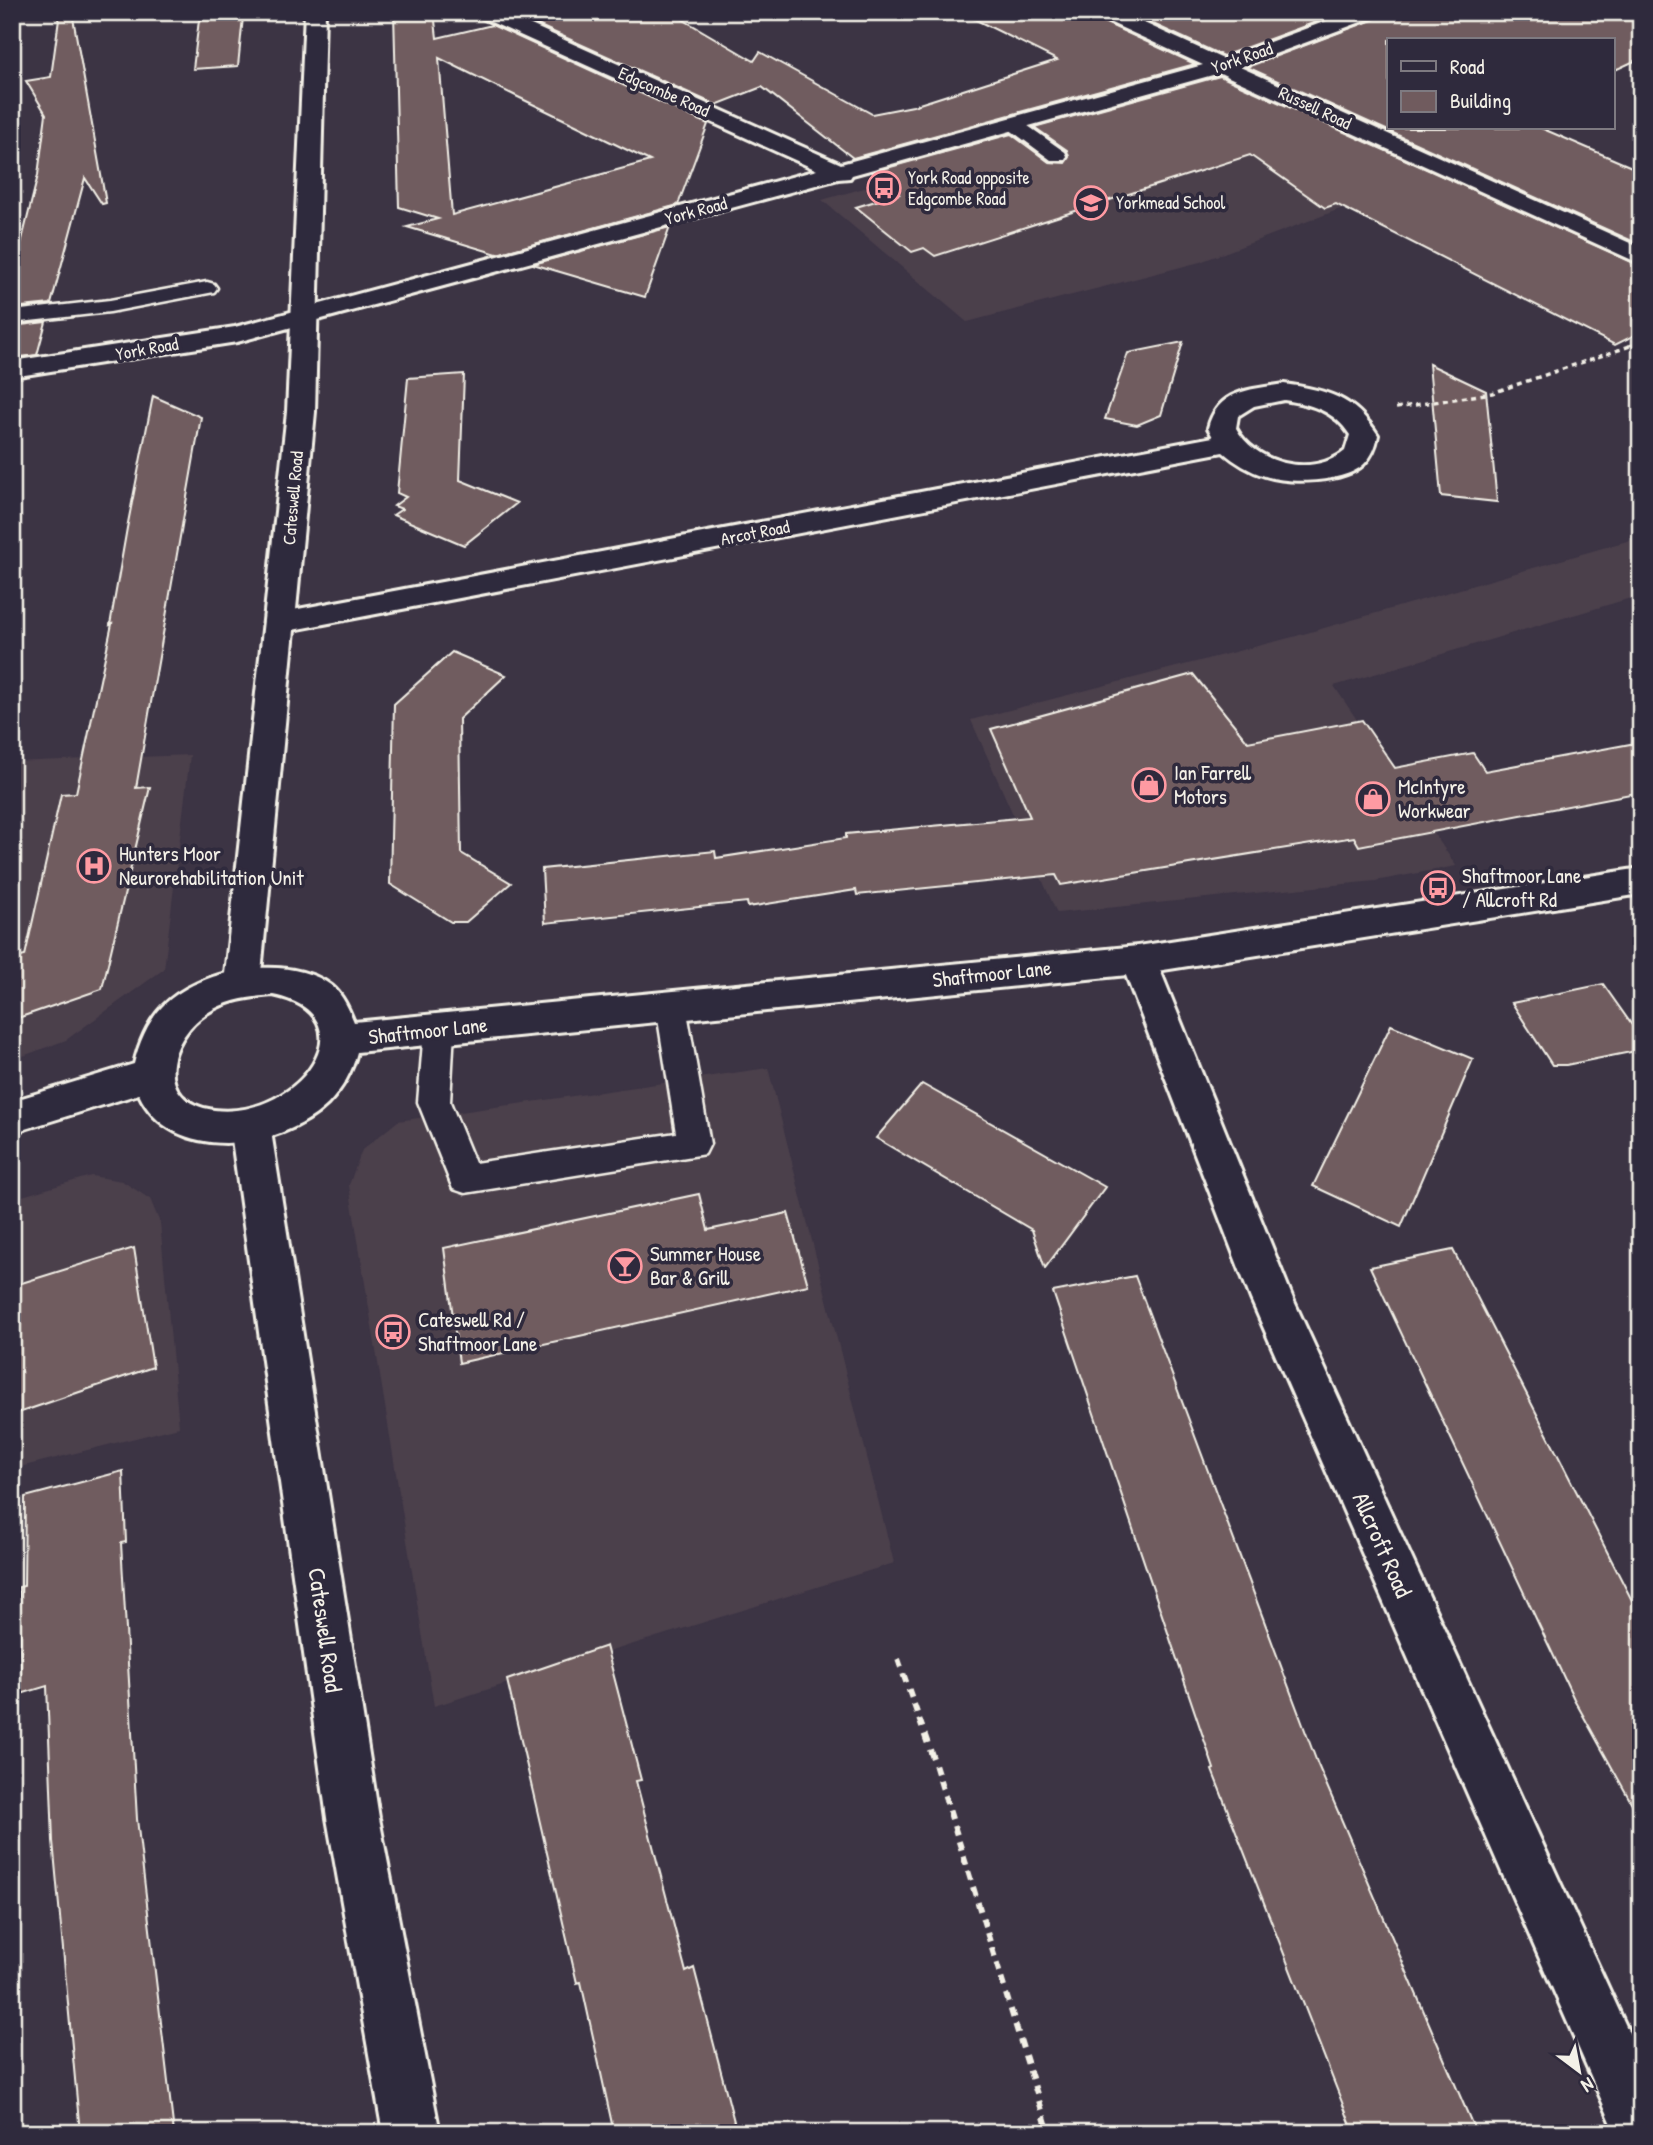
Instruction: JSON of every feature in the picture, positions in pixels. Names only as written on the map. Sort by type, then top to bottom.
[{"type":"street","name":"Cateswell Road","points":[[242,983],[282,622],[304,382],[301,315],[305,280],[315,12]]},
{"type":"street","name":"Edgcombe Road","points":[[485,12],[842,173]]},
{"type":"street","name":"Russell Road","points":[[1103,12],[1641,257]]},
{"type":"street","name":"York Road","points":[[12,369],[237,334],[1016,125],[1223,66],[1370,12]]},
{"type":"street","points":[[1284,392],[1331,402],[1357,421],[1364,435],[1361,451],[1350,463],[1325,472],[1300,474],[1265,467],[1244,457],[1227,443],[1221,429],[1226,412],[1238,402],[1261,394],[1284,392]]},
{"type":"street","name":"Arcot Road","points":[[282,622],[1227,443]]},
{"type":"street","name":"Shaftmoor Lane","points":[[339,1040],[1138,960],[1641,881]]},
{"type":"street","name":"Allcroft Road","points":[[1138,960],[1272,1299],[1641,2124]]},
{"type":"street","points":[[273,981],[301,987],[317,995],[333,1014],[339,1040],[338,1055],[329,1074],[309,1097],[280,1115],[250,1125],[216,1128],[183,1119],[162,1101],[152,1074],[156,1048],[168,1026],[191,1005],[242,983],[273,981]]},
{"type":"street","points":[[12,1117],[152,1074]]},
{"type":"street","name":"Cateswell Road","points":[[250,1125],[353,1818],[412,2133]]},
{"type":"lane","points":[[1016,125],[1058,156]]},
{"type":"lane","points":[[12,317],[110,306],[207,288]]},
{"type":"lane","points":[[439,1030],[434,1102],[464,1179],[694,1144],[671,1006]]},
{"type":"path","points":[[1357,421],[1383,410],[1492,393],[1641,342]]},
{"type":"path","points":[[898,1659],[935,1764],[1049,2133]]},
{"type":"shaded area","name":"Yorkmead School","points":[[1229,85],[1348,206],[1200,262],[967,322],[822,200]]},
{"type":"shaded area","points":[[1641,537],[1641,595],[1334,686],[1456,866],[1375,881],[1057,913],[971,720],[1293,637]]},
{"type":"shaded area","name":"Hunters Moor Neurorehabilitation Unit","points":[[190,755],[164,969],[66,1040],[12,1060],[12,762]]},
{"type":"shaded area","points":[[768,1068],[894,1563],[434,1706],[349,1185],[362,1150],[398,1121]]},
{"type":"shaded area","points":[[91,1176],[122,1181],[150,1199],[160,1223],[179,1427],[12,1469],[12,1199]]},
{"type":"building","points":[[60,12],[72,12],[106,203],[102,204],[85,178],[51,304],[12,308],[12,280],[38,175],[46,114],[26,81],[51,77]]},
{"type":"building","points":[[394,12],[434,12],[437,38],[492,25],[708,124],[678,205],[497,254],[407,227],[438,219],[399,207]],"holes":[[[439,58],[650,161],[452,215]]]},
{"type":"building","points":[[548,12],[670,12],[754,61],[760,52],[872,114],[913,106],[1057,60],[960,12],[1091,12],[1095,18],[1195,64],[853,158],[762,87],[716,105],[522,18]]},
{"type":"building","points":[[1127,12],[1343,12],[1223,56]]},
{"type":"building","points":[[1382,12],[1622,12],[1641,19],[1641,58],[1614,71],[1614,38],[1387,38],[1387,130],[1546,130],[1641,171],[1641,245],[1247,67],[1378,18]]},
{"type":"building","points":[[243,17],[238,66],[193,69],[199,20]]},
{"type":"building","points":[[1220,76],[1641,266],[1641,332],[1615,345],[1336,204],[1325,208],[1250,155],[935,256],[924,248],[912,252],[856,207],[899,194],[872,172],[1011,134],[1049,162],[1065,163],[1069,157],[1067,150],[1034,127]]},
{"type":"building","points":[[670,227],[645,297],[533,264]]},
{"type":"building","points":[[46,322],[37,355],[12,358],[12,326]]},
{"type":"building","points":[[1183,342],[1161,415],[1137,425],[1105,419],[1128,353]]},
{"type":"building","points":[[1429,364],[1486,391],[1497,502],[1441,496]]},
{"type":"building","points":[[464,374],[460,480],[517,503],[464,545],[393,515],[402,509],[394,506],[406,497],[397,493],[408,378]]},
{"type":"building","points":[[153,396],[201,417],[136,788],[150,787],[102,989],[12,1020],[12,959],[25,956],[61,794],[76,793],[112,624],[110,625]]},
{"type":"building","points":[[452,652],[506,675],[459,719],[461,853],[511,883],[466,922],[451,922],[390,884],[394,704]]},
{"type":"building","points":[[1193,674],[1248,742],[1362,720],[1395,768],[1473,753],[1485,771],[1641,742],[1641,792],[1359,846],[1354,837],[1061,885],[1056,875],[857,895],[856,890],[748,907],[747,902],[545,923],[542,869],[715,851],[716,858],[846,838],[846,834],[1030,817],[991,729]]},
{"type":"building","points":[[1603,984],[1641,1038],[1641,1050],[1566,1065],[1552,1065],[1512,1003]]},
{"type":"building","points":[[1391,1025],[1473,1059],[1401,1227],[1313,1186]]},
{"type":"building","points":[[922,1084],[1105,1187],[1045,1268],[1032,1230],[876,1138]]},
{"type":"building","name":"Summer House Bar & Grill","points":[[699,1194],[708,1230],[788,1213],[808,1285],[459,1363],[444,1248]]},
{"type":"building","points":[[134,1248],[153,1367],[12,1415],[12,1286]]},
{"type":"building","points":[[1453,1250],[1641,1618],[1641,1820],[1574,1699],[1370,1267]]},
{"type":"building","points":[[1135,1276],[1318,1765],[1476,2133],[1354,2133],[1212,1770],[1214,1769],[1053,1292]]},
{"type":"building","points":[[123,1471],[126,1542],[121,1543],[137,1819],[174,2133],[80,2133],[53,1841],[47,1686],[21,1694],[19,1587],[24,1586],[25,1497]]},
{"type":"building","points":[[606,1646],[641,1780],[636,1781],[686,1972],[694,1968],[737,2133],[614,2133],[581,1982],[577,1983],[507,1680]]},
{"type":"place","name":"York Road opposite Edgcombe Road","points":[[884,188]]},
{"type":"place","name":"Yorkmead School","points":[[1091,203]]},
{"type":"place","name":"Ian Farrell Motors","points":[[1149,785]]},
{"type":"place","name":"McIntyre Workwear","points":[[1373,799]]},
{"type":"place","name":"Hunters Moor Neurorehabilitation Unit","points":[[94,866]]},
{"type":"place","name":"Shaftmoor Lane / Allcroft Rd","points":[[1438,888]]},
{"type":"place","name":"Summer House Bar & Grill","points":[[625,1266]]},
{"type":"place","name":"Cateswell Rd / Shaftmoor Lane","points":[[393,1332]]}]
